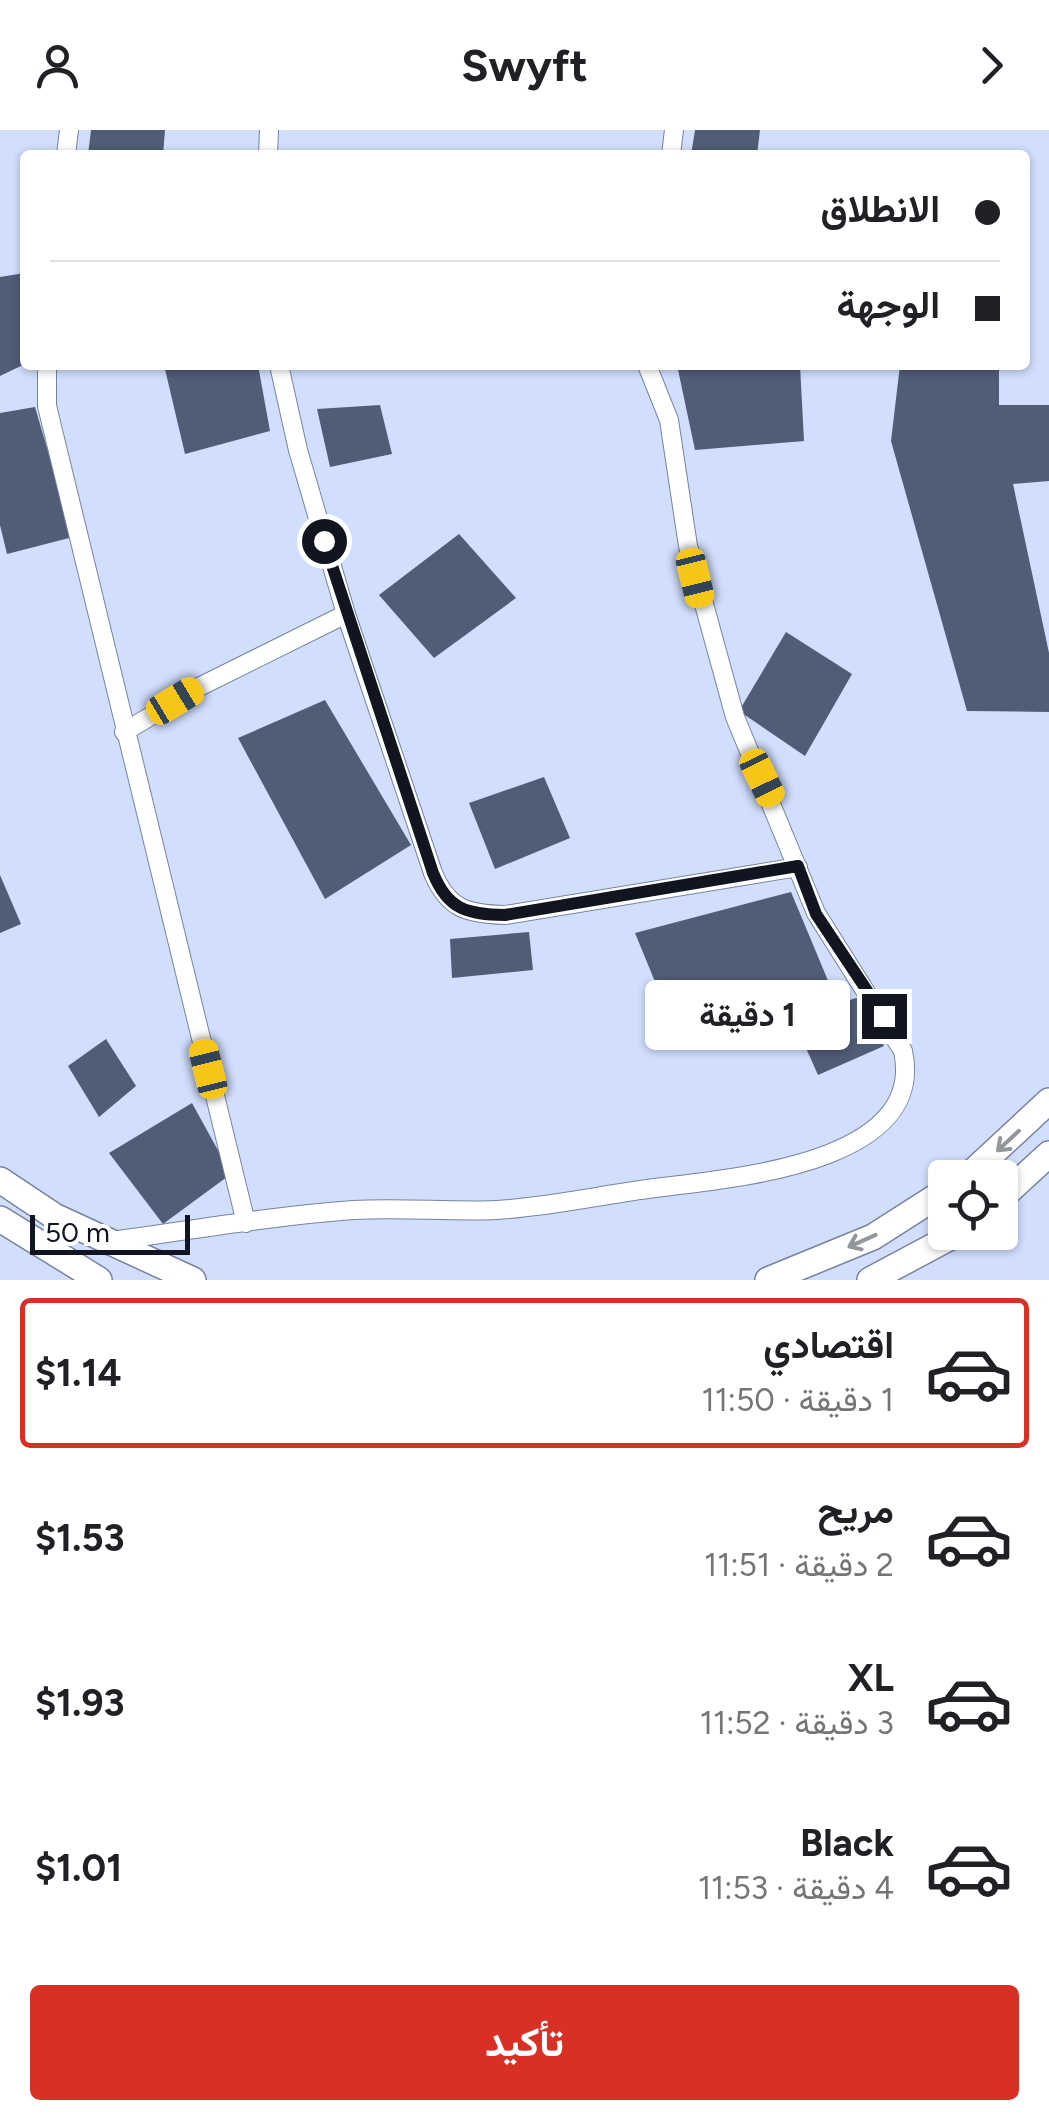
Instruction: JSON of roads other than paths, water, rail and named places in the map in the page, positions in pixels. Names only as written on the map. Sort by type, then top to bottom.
[{"type":"main road","points":[[985,1160],[1049,1101]]},
{"type":"main road","points":[[1018,1182],[1049,1154]]},
{"type":"main road","points":[[0,1180],[54,1216],[193,1280]]},
{"type":"main road","points":[[768,1280],[874,1237],[928,1202]]},
{"type":"main road","points":[[0,1219],[99,1280]]},
{"type":"main road","points":[[870,1280],[928,1249]]},
{"type":"street","points":[[46,370],[47,406],[246,1223]]},
{"type":"street","points":[[280,370],[298,450],[346,614],[433,873],[441,893],[454,908],[473,914],[505,915],[798,866]]},
{"type":"street","points":[[107,1242],[354,1210],[498,1210],[571,1202],[802,1164],[853,1140],[892,1110],[901,1096],[907,1067],[898,1038],[816,914],[735,717],[712,645],[688,546],[672,433],[650,370]]},
{"type":"street","points":[[124,732],[201,686],[346,614]]}]
